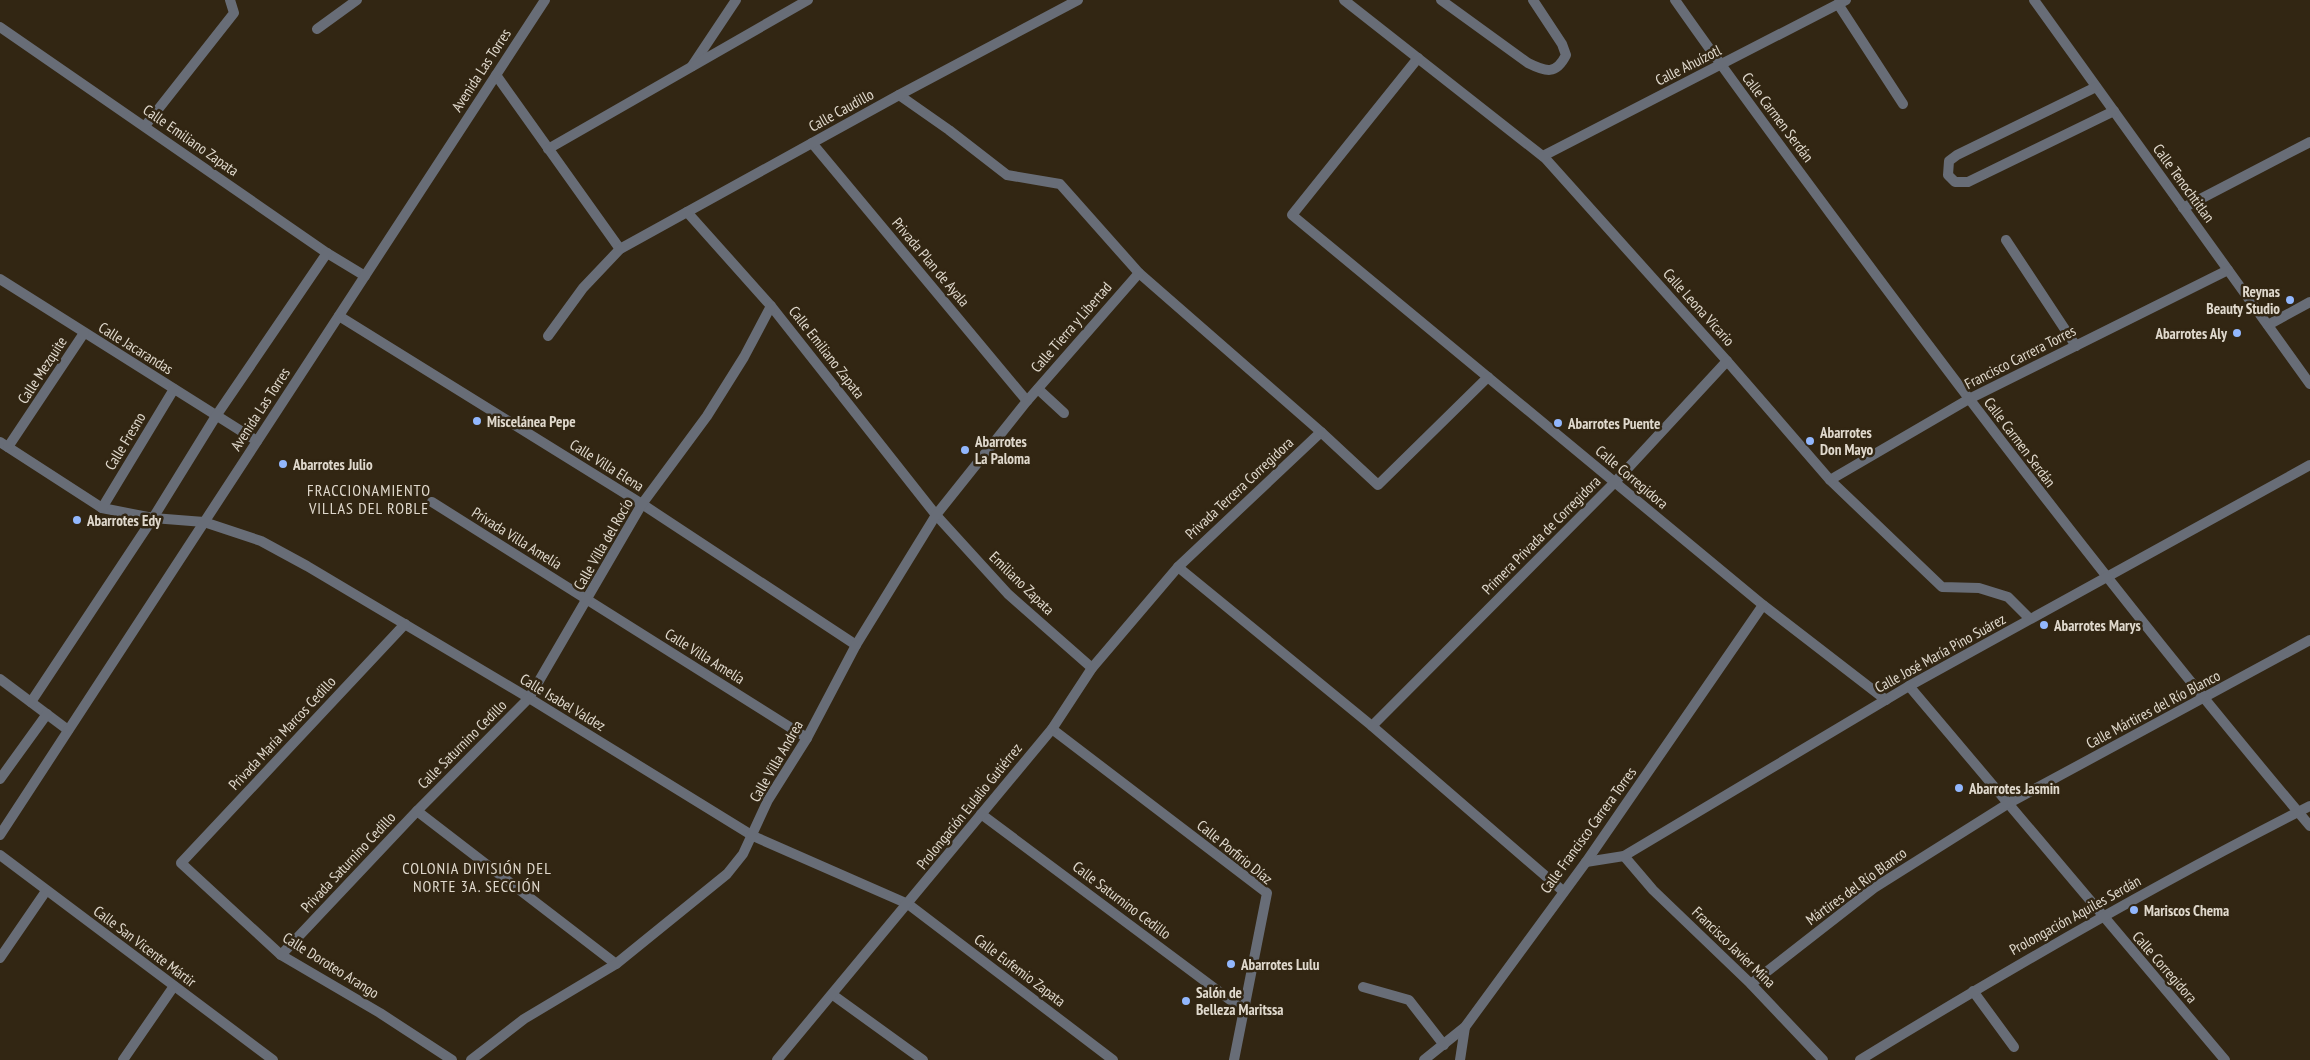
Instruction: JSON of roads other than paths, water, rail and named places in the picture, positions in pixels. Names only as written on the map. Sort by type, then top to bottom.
[{"type":"street","points":[[145,126],[234,13],[230,0]]},
{"type":"street","points":[[317,29],[357,0]]},
{"type":"street","name":"Avenida Las Torres","points":[[0,835],[545,0]]},
{"type":"street","points":[[691,67],[736,0]]},
{"type":"street","points":[[548,149],[808,0]]},
{"type":"street","name":"Calle Caudillo","points":[[548,336],[583,288],[620,249],[899,95],[1078,0]]},
{"type":"street","name":"Calle Leona Vicario","points":[[1344,0],[1543,156],[1727,360],[1830,480],[1942,587],[1979,588],[2008,597],[2030,619]]},
{"type":"street","points":[[1441,0],[1528,63],[1540,69],[1553,70],[1561,65],[1566,55],[1562,44],[1533,0]]},
{"type":"street","name":"Calle Carmen Serdán","points":[[1675,0],[1720,65],[1969,399],[2106,578],[2310,826]]},
{"type":"street","name":"Calle Tenochtitlan","points":[[2034,0],[2310,384]]},
{"type":"street","points":[[1842,2],[1904,104]]},
{"type":"street","name":"Calle Ahuízotl","points":[[1543,156],[1842,2]]},
{"type":"street","name":"Calle Emiliano Zapata","points":[[0,27],[327,253],[365,276]]},
{"type":"street","name":"Calle Corregidora","points":[[1418,58],[1292,215],[1763,605],[1886,700]]},
{"type":"street","points":[[496,75],[620,249]]},
{"type":"street","points":[[2096,87],[1956,155],[1948,166],[1948,175],[1955,182],[1968,182],[2114,111]]},
{"type":"street","points":[[899,95],[949,130],[1007,175],[1060,184],[1139,273],[1321,432],[1378,485],[1488,377]]},
{"type":"street","points":[[2183,208],[2310,142]]},
{"type":"street","name":"Privada Plan de Ayala","points":[[812,143],[1027,401]]},
{"type":"street","name":"Calle Emiliano Zapata","points":[[688,212],[771,306],[936,515]]},
{"type":"street","points":[[2006,240],[2076,346]]},
{"type":"street","points":[[31,702],[153,518],[216,416],[327,253]]},
{"type":"street","name":"Francisco Carrera Torres","points":[[1830,480],[1969,399],[2228,270]]},
{"type":"street","name":"Calle Tierra y Libertad","points":[[1027,401],[1139,273]]},
{"type":"street","name":"Calle Jacarandas","points":[[0,279],[257,441]]},
{"type":"street","points":[[2268,325],[2310,302]]},
{"type":"street","name":"Calle Villa del Rocío","points":[[529,698],[642,504],[707,416],[744,357],[771,306]]},
{"type":"street","name":"Calle Villa Elena","points":[[339,316],[642,504],[856,645]]},
{"type":"street","name":"Calle Mezquite","points":[[4,445],[84,333]]},
{"type":"street","name":"Primera Privada de Corregidora","points":[[1372,726],[1615,482],[1727,360]]},
{"type":"street","points":[[1038,388],[1064,413]]},
{"type":"street","name":"Calle Fresno","points":[[102,508],[174,390]]},
{"type":"street","name":"Calle Villa Andrea","points":[[471,1060],[524,1019],[616,964],[727,874],[743,854],[753,836],[768,800],[807,738],[856,645],[936,515],[1027,401]]},
{"type":"street","name":"Privada Tercera Corregidora","points":[[1178,567],[1321,432]]},
{"type":"street","points":[[4,445],[102,508]]},
{"type":"street","name":"Calle José María Pino Suárez","points":[[1586,862],[1624,856],[1909,686],[2310,465]]},
{"type":"street","name":"Privada Villa Amelía","points":[[432,502],[587,600]]},
{"type":"street","name":"Calle Isabel Valdez","points":[[102,508],[153,518],[204,522],[261,540],[529,698],[753,836],[908,904]]},
{"type":"street","name":"Emiliano Zapata","points":[[936,515],[1008,594],[1092,668]]},
{"type":"street","points":[[1178,567],[1372,726],[1563,891]]},
{"type":"street","name":"Prolongación Eulalio Gutiérrez","points":[[777,1060],[1052,729],[1092,668],[1178,567]]},
{"type":"street","name":"Calle Villa Amelía","points":[[587,600],[807,738]]},
{"type":"street","name":"Calle Francisco Carrera Torres","points":[[1424,1060],[1465,1027],[1586,862],[1763,605]]},
{"type":"street","name":"Privada María Marcos Cedillo","points":[[181,863],[405,624]]},
{"type":"street","name":"Calle Mártires del Río Blanco","points":[[2009,802],[2204,699],[2310,640]]},
{"type":"street","points":[[0,679],[68,730]]},
{"type":"street","name":"Calle Corregidora","points":[[1909,686],[2009,802],[2102,916],[2225,1060]]},
{"type":"street","name":"Calle Saturnino Cedillo","points":[[417,811],[529,698]]},
{"type":"street","points":[[0,779],[47,714]]},
{"type":"street","name":"Calle Porfirio Díaz","points":[[1052,729],[1268,893],[1234,1060]]},
{"type":"street","name":"Mártires del Río Blanco","points":[[1751,984],[1874,888],[2009,802]]},
{"type":"street","name":"Prolongación Aquiles Serdán","points":[[1860,1060],[1973,991],[2102,916],[2310,806]]},
{"type":"street","points":[[417,811],[616,964]]},
{"type":"street","name":"Privada Saturnino Cedillo","points":[[281,955],[417,811]]},
{"type":"street","name":"Calle Saturnino Cedillo","points":[[981,814],[1245,1011]]},
{"type":"street","name":"Calle San Vicente Mártir","points":[[0,855],[273,1060]]},
{"type":"street","name":"Francisco Javier Mina","points":[[1624,856],[1653,890],[1751,984],[1823,1060]]},
{"type":"street","name":"Calle Doroteo Arango","points":[[181,863],[281,955],[380,1013],[452,1060]]},
{"type":"street","points":[[0,958],[46,891]]},
{"type":"street","name":"Calle Eufemio Zapata","points":[[908,904],[1114,1060]]},
{"type":"street","points":[[124,1060],[174,986]]},
{"type":"street","points":[[1363,987],[1409,1000],[1444,1044]]},
{"type":"street","points":[[1973,991],[2014,1046]]},
{"type":"street","points":[[833,994],[923,1060]]},
{"type":"street","points":[[1460,1060],[1465,1027]]},
{"type":"place","name":"Reynas Beauty Studio","points":[[2290,300]]},
{"type":"place","name":"Abarrotes Aly","points":[[2237,333]]},
{"type":"place","name":"Miscelánea Pepe","points":[[477,421]]},
{"type":"place","name":"Abarrotes Puente","points":[[1558,423]]},
{"type":"place","name":"Abarrotes Don Mayo","points":[[1810,441]]},
{"type":"place","name":"Abarrotes La Paloma","points":[[965,450]]},
{"type":"place","name":"Abarrotes Julio","points":[[283,464]]},
{"type":"place","name":"Abarrotes Edy","points":[[77,520]]},
{"type":"place","name":"Abarrotes Marys","points":[[2044,625]]},
{"type":"place","name":"Abarrotes Jasmin","points":[[1959,788]]},
{"type":"place","name":"Mariscos Chema","points":[[2134,910]]},
{"type":"place","name":"Abarrotes Lulu","points":[[1231,964]]},
{"type":"place","name":"Salón de Belleza Maritssa","points":[[1186,1001]]},
{"type":"district","name":"FRACCIONAMIENTO VILLAS DEL ROBLE","points":[[369,499]]},
{"type":"district","name":"COLONIA DIVISIÓN DEL NORTE 3A. SECCIÓN","points":[[477,877]]}]
